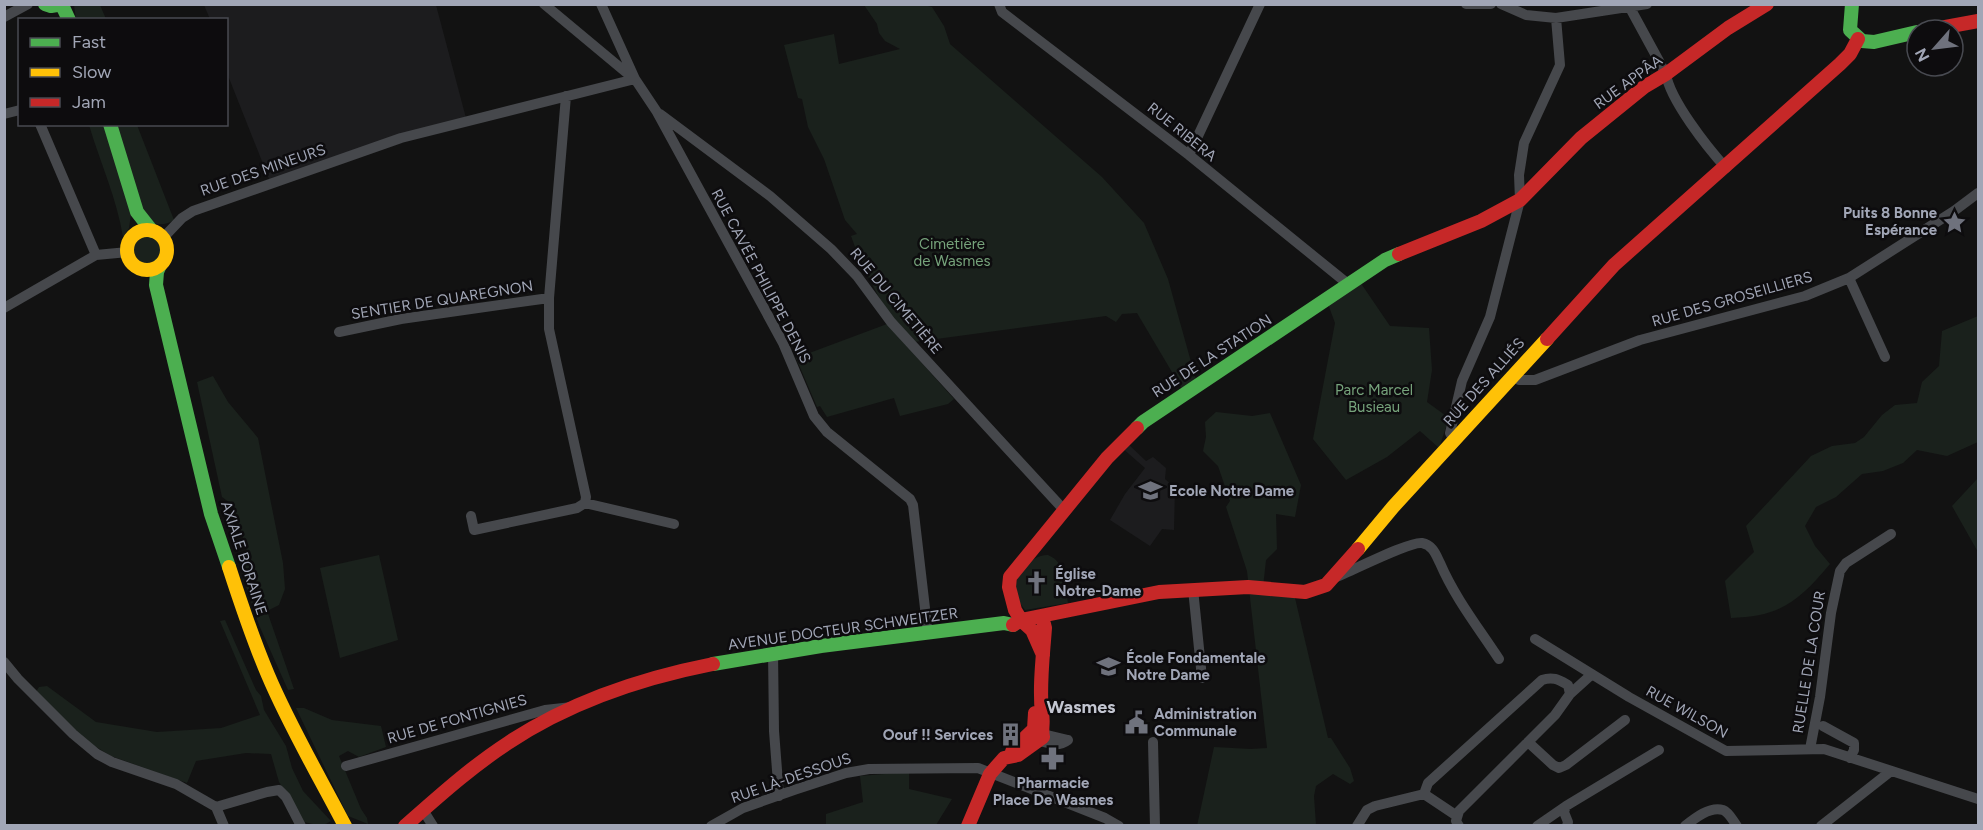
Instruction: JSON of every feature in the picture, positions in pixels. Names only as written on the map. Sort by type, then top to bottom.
[{"type":"street","points":[[4,17],[28,4]]},
{"type":"street","points":[[45,4],[62,5]]},
{"type":"street","points":[[544,4],[635,79]]},
{"type":"street","points":[[601,4],[635,79]]},
{"type":"street","name":"RUE RIBERA","points":[[999,4],[1002,12],[1189,155],[1347,284]]},
{"type":"street","points":[[1189,155],[1260,4]]},
{"type":"street","points":[[1466,4],[1491,4]]},
{"type":"street","points":[[1501,4],[1527,15],[1556,18],[1647,4]]},
{"type":"street","points":[[1852,4],[1850,28],[1852,34],[1858,39],[1869,43],[1905,35]]},
{"type":"street","points":[[1629,6],[1665,74],[1667,83],[1694,126],[1726,168]]},
{"type":"street","name":"RUE APPÂA","points":[[1520,200],[1581,138],[1644,87],[1761,6]]},
{"type":"street","points":[[1454,440],[1450,433],[1462,381],[1490,317],[1520,200],[1519,175],[1524,142],[1560,65],[1556,18]]},
{"type":"street","name":"RUE DES ALLIÉS","points":[[1042,616],[1159,592],[1248,587],[1305,592],[1326,585],[1392,507],[1614,265],[1726,168],[1840,64],[1848,56],[1858,39]]},
{"type":"street","name":"RUE DES MINEURS","points":[[158,234],[193,211],[381,144],[635,79]]},
{"type":"street","name":"RUE CAVÉE PHILIPPE DENIS","points":[[635,79],[657,112],[783,343],[814,416],[827,432],[910,499],[913,504],[928,634]]},
{"type":"street","name":"SENTIER DE QUAREGNON","points":[[566,96],[549,298],[549,329],[586,500]]},
{"type":"street","name":"RUE DU CIMETIÈRE","points":[[657,112],[770,196],[853,270],[891,322],[1064,510]]},
{"type":"street","points":[[41,126],[96,255]]},
{"type":"street","points":[[111,126],[137,212],[134,235],[128,246],[128,252],[132,262],[156,285]]},
{"type":"street","name":"RUE DES GROSEILLIERS","points":[[1512,376],[1519,380],[1535,380],[1640,340],[1805,296],[1849,278],[1954,211],[1978,193]]},
{"type":"street","name":"RUE DE LA STATION","points":[[1043,655],[1032,630],[1019,617],[1008,587],[1010,577],[1109,455],[1143,422],[1385,260],[1481,221],[1520,200]]},
{"type":"street","points":[[137,212],[158,234],[167,250],[157,272],[156,285]]},
{"type":"street","points":[[134,235],[140,232],[158,234]]},
{"type":"street","points":[[4,308],[96,255],[128,252]]},
{"type":"street","points":[[140,268],[150,270],[160,265]]},
{"type":"street","points":[[1849,278],[1886,357]]},
{"type":"street","name":"AXIALE BORAINE","points":[[156,285],[211,514],[245,617],[268,676],[293,728],[345,825]]},
{"type":"street","name":"SENTIER DE QUAREGNON","points":[[339,332],[401,319],[549,298]]},
{"type":"street","points":[[471,516],[474,530],[577,508],[586,500],[674,524]]},
{"type":"street","name":"RUELLE DE LA COUR","points":[[1810,749],[1820,697],[1831,613],[1840,572],[1846,563],[1891,534]]},
{"type":"street","points":[[1334,577],[1410,546],[1424,543],[1435,552],[1452,589],[1499,658]]},
{"type":"street","points":[[1193,589],[1202,678]]},
{"type":"street","points":[[973,822],[990,774],[1004,758],[1011,755],[1013,748],[1037,735],[1035,713],[1040,704],[1045,628],[1042,616],[1019,617]]},
{"type":"street","name":"AVENUE DOCTEUR SCHWEITZER","points":[[405,825],[460,777],[506,743],[554,716],[653,678],[773,652],[928,634],[1004,623],[1010,617],[1019,617]]},
{"type":"street","name":"RUE WILSON","points":[[1535,639],[1591,675],[1726,751],[1824,749],[1978,799]]},
{"type":"street","points":[[773,652],[774,731],[779,796]]},
{"type":"street","points":[[4,663],[73,734],[97,754],[112,762],[176,784],[216,807],[224,825]]},
{"type":"street","points":[[1424,794],[1458,821],[1462,807],[1555,715],[1570,694],[1591,675]]},
{"type":"street","points":[[1424,794],[1428,783],[1542,680],[1549,677],[1559,680],[1568,686],[1570,694]]},
{"type":"street","name":"RUE DE FONTIGNIES","points":[[346,766],[544,710],[578,706]]},
{"type":"street","points":[[1527,742],[1559,768],[1625,720]]},
{"type":"street","points":[[1823,726],[1854,743],[1850,758]]},
{"type":"street","points":[[1153,742],[1155,825]]},
{"type":"street","points":[[1537,825],[1659,750]]},
{"type":"street","name":"RUE LÀ-DESSOUS","points":[[711,825],[743,808],[846,773],[869,769],[971,767],[1119,825]]},
{"type":"street","points":[[1821,825],[1891,771]]},
{"type":"street","points":[[216,807],[279,790],[286,797],[301,825]]},
{"type":"street","points":[[1357,825],[1367,810],[1375,806],[1424,794]]},
{"type":"street","points":[[1566,806],[1564,812],[1567,825]]},
{"type":"street","points":[[423,810],[433,825]]},
{"type":"street","points":[[1686,825],[1697,816],[1717,810],[1727,813],[1737,825]]},
{"type":"shaded area","points":[[204,5],[436,5],[466,118],[271,184],[228,76],[228,18],[210,18]]},
{"type":"shaded area","name":"Ecole Notre Dame","points":[[1126,442],[1146,461],[1153,457],[1166,468],[1165,479],[1175,488],[1174,530],[1162,529],[1150,546],[1110,520],[1125,494],[1145,468],[1121,447]]},
{"type":"green space","name":"Cimetière de Wasmes","points":[[920,4],[932,7],[944,26],[950,44],[1102,177],[1144,223],[1168,279],[1196,380],[1182,389],[1137,313],[1122,314],[1116,322],[1106,316],[914,342],[889,313],[858,255],[851,236],[857,234],[845,220],[824,159],[808,127],[802,99],[798,98],[784,45],[834,34],[839,64],[900,49],[885,41],[864,5]]},
{"type":"green space","points":[[74,5],[100,5],[106,18],[76,18]]},
{"type":"green space","points":[[89,126],[137,126],[174,220],[158,224],[131,214],[129,228],[123,237],[113,195]]},
{"type":"green space","points":[[147,235],[158,239],[162,250],[158,261],[147,265],[136,261],[132,250],[136,239]]},
{"type":"green space","name":"Parc Marcel Busieau","points":[[1358,279],[1390,326],[1429,328],[1432,370],[1427,402],[1449,418],[1439,448],[1420,431],[1387,457],[1346,480],[1313,439],[1335,323],[1328,304]]},
{"type":"green space","points":[[1978,316],[1978,442],[1947,456],[1917,450],[1903,463],[1883,471],[1862,474],[1836,497],[1816,507],[1805,526],[1815,546],[1830,564],[1819,577],[1798,597],[1776,610],[1748,617],[1731,618],[1725,581],[1754,552],[1746,526],[1811,456],[1832,446],[1855,443],[1864,437],[1882,415],[1895,405],[1917,403],[1922,382],[1939,366],[1942,331]]},
{"type":"green space","points":[[887,324],[954,399],[948,404],[900,416],[894,398],[827,417],[820,406],[817,407],[796,358]]},
{"type":"green space","points":[[213,376],[228,402],[258,438],[283,563],[285,589],[279,605],[267,611],[294,689],[288,690],[259,625],[242,575],[248,554],[233,505],[222,497],[197,382]]},
{"type":"green space","points":[[1216,412],[1252,416],[1270,413],[1301,485],[1295,517],[1276,514],[1277,549],[1266,560],[1263,587],[1295,598],[1328,738],[1331,738],[1350,768],[1354,781],[1350,784],[1333,774],[1316,786],[1314,796],[1316,825],[1197,826],[1214,747],[1267,748],[1247,571],[1226,507],[1230,501],[1218,466],[1203,451],[1206,437],[1205,422]]},
{"type":"green space","points":[[1978,478],[1978,552],[1952,506]]},
{"type":"green space","points":[[379,555],[398,640],[340,658],[320,568]]},
{"type":"green space","points":[[1048,555],[1059,563],[1062,569],[1068,603],[1025,610],[1015,592],[1017,579],[1030,562]]},
{"type":"green space","points":[[225,620],[256,690],[261,696],[264,710],[286,746],[292,768],[303,791],[331,821],[322,826],[304,822],[279,782],[271,754],[246,753],[196,761],[187,783],[111,756],[88,742],[36,692],[39,687],[47,686],[96,722],[157,732],[221,728],[260,715],[220,621]]},
{"type":"green space","points":[[296,708],[304,708],[332,720],[381,726],[386,747],[359,757],[348,751],[339,756],[368,824],[348,816]]},
{"type":"green space","points":[[909,772],[909,789],[952,799],[936,825],[826,826],[826,814],[863,802],[860,776]]},
{"type":"traffic: fast","points":[[45,4],[51,6],[63,4]]},
{"type":"traffic: fast","points":[[1852,4],[1850,30],[1862,41],[1874,42],[1905,35]]},
{"type":"traffic: fast","points":[[62,5],[68,18]]},
{"type":"traffic: fast","points":[[111,126],[137,212],[152,231]]},
{"type":"traffic: fast","points":[[1137,428],[1385,260],[1399,254]]},
{"type":"traffic: fast","points":[[160,265],[156,285],[211,514],[229,567]]},
{"type":"traffic: fast","points":[[713,664],[821,646],[1004,623],[1013,625]]},
{"type":"traffic: slow","points":[[147,230],[161,236],[167,250],[161,264],[147,270],[133,264],[127,250],[133,236],[147,230]]},
{"type":"traffic: slow","points":[[1358,549],[1393,507],[1547,339]]},
{"type":"traffic: slow","points":[[229,567],[252,635],[277,694],[345,826]]},
{"type":"traffic: jam","points":[[1399,254],[1481,221],[1520,200],[1581,138],[1644,87],[1666,74],[1728,28],[1767,4]]},
{"type":"traffic: jam","points":[[1965,23],[1978,21]]},
{"type":"traffic: jam","points":[[1547,339],[1614,265],[1840,64],[1850,54],[1858,39]]},
{"type":"traffic: jam","points":[[1043,655],[1032,630],[1021,620],[1015,610],[1009,587],[1010,577],[1107,458],[1137,428]]},
{"type":"traffic: jam","points":[[1013,625],[1021,620],[1159,592],[1248,587],[1305,592],[1326,585],[1358,549]]},
{"type":"traffic: jam","points":[[968,826],[990,774],[1004,758],[1018,755],[1043,737],[1041,682],[1045,628],[1042,616]]},
{"type":"traffic: jam","points":[[405,826],[481,762],[508,743],[555,716],[633,685],[713,664]]},
{"type":"traffic: jam","points":[[1011,755],[1013,749],[1034,729],[1035,713]]},
{"type":"place","name":"Puits 8 Bonne Espérance","points":[[1955,222]]},
{"type":"place","name":"Ecole Notre Dame","points":[[1151,491]]},
{"type":"place","name":"Église Notre-Dame","points":[[1037,583]]},
{"type":"place","name":"École Fondamentale Notre Dame","points":[[1108,667]]},
{"type":"place","name":"Administration Communale","points":[[1136,723]]},
{"type":"place","name":"Oouf !! Services","points":[[1011,735]]},
{"type":"place","name":"Pharmacie Place De Wasmes","points":[[1053,759]]},
{"type":"district","name":"Wasmes","points":[[1081,707]]}]
